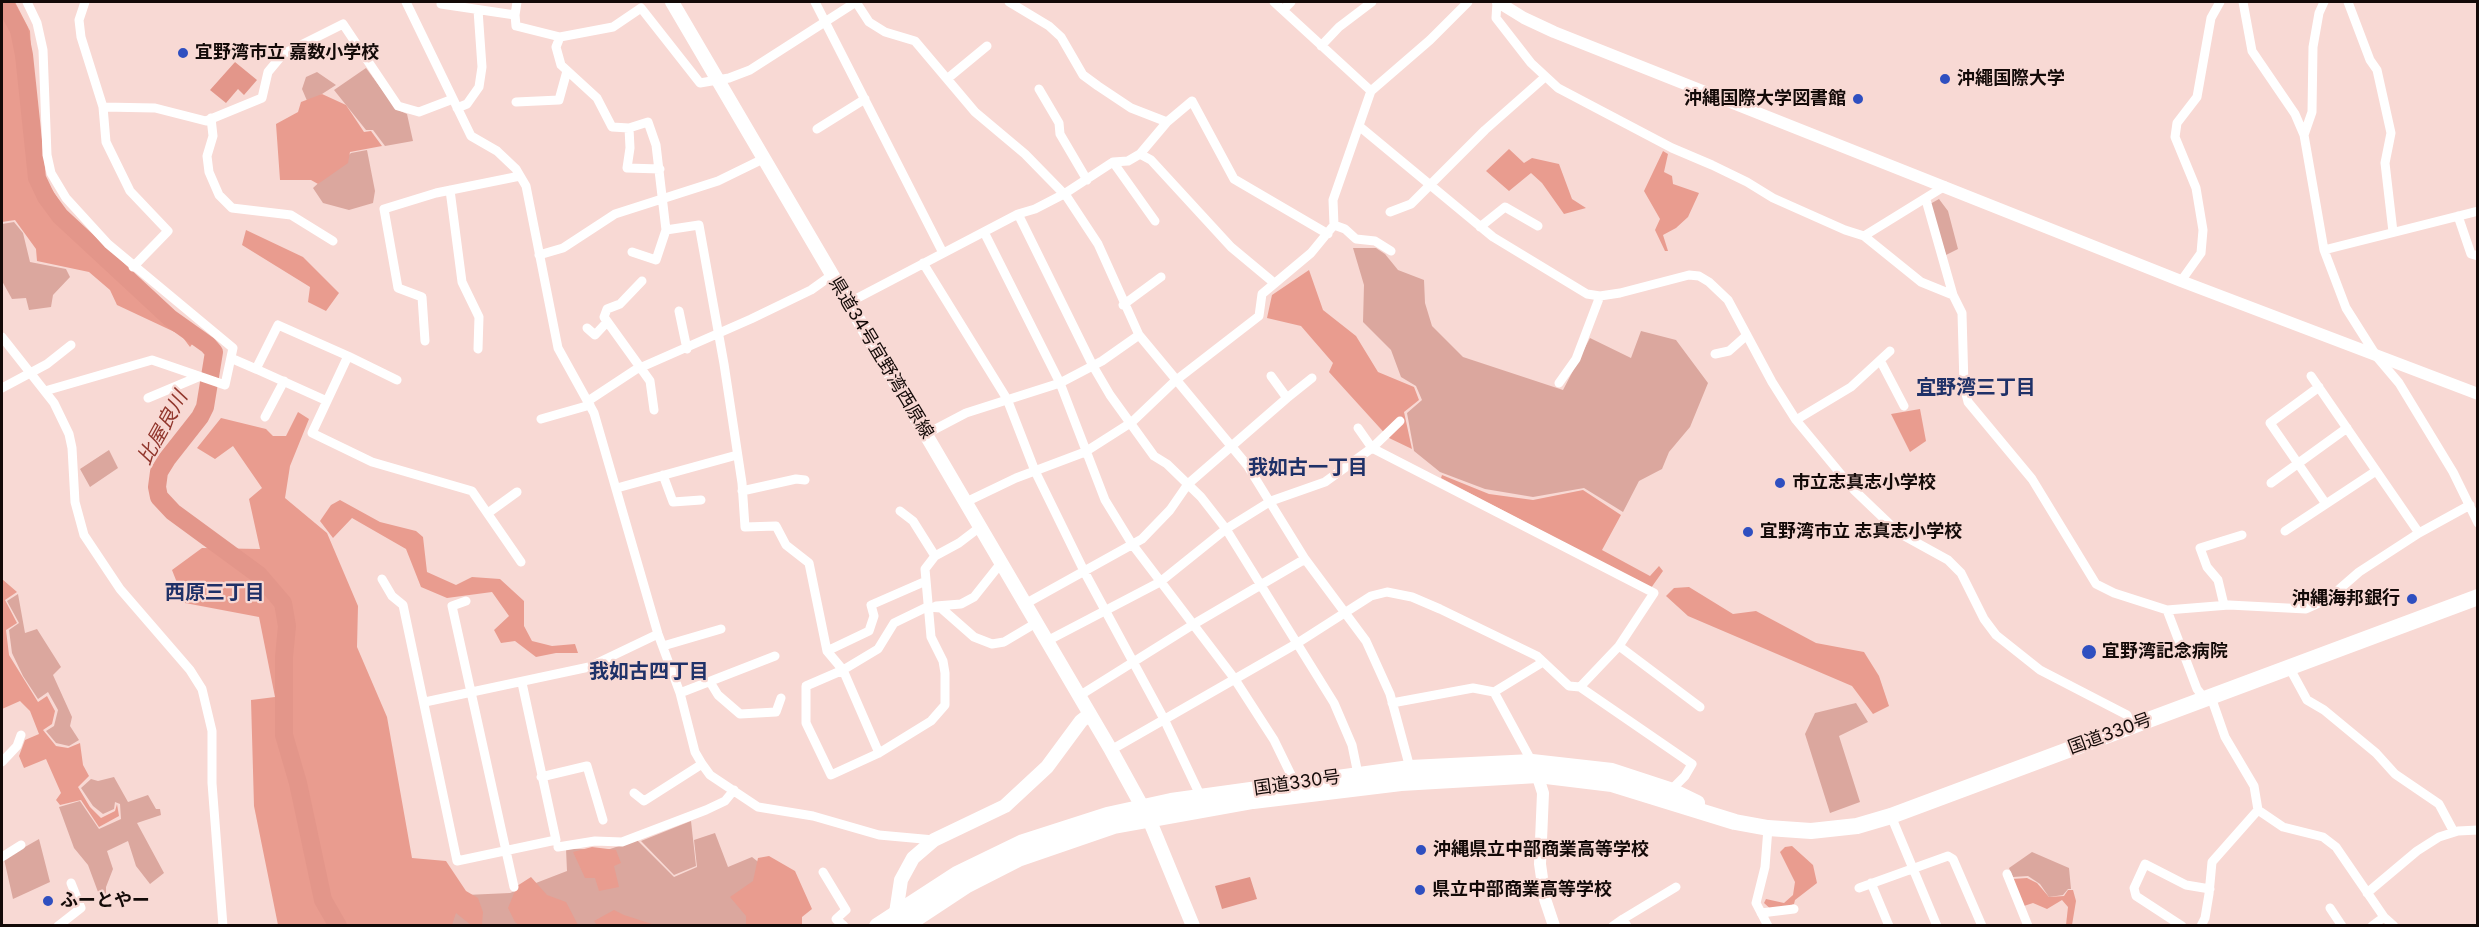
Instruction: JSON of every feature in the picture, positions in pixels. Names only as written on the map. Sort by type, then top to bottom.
[{"type":"highway","name":"国道330号","points":[[877,926],[898,921],[1018,859],[1114,826],[1145,812],[1201,796],[1410,768],[1535,768],[1668,796],[1735,822],[1768,828],[1811,831],[1857,826],[1891,816],[2478,597]]},
{"type":"highway","name":"国道330号","points":[[1145,812],[1535,768]]},
{"type":"main road","name":"県道34号宜野湾西原線","points":[[672,2],[1111,750],[1145,812],[1193,926]]},
{"type":"main road","points":[[898,921],[904,873],[913,858],[934,840],[1005,806],[1047,767],[1081,721],[1090,714]]},
{"type":"street","points":[[27,2],[37,23],[43,50],[47,155],[51,173],[66,198],[108,244],[233,348],[233,359],[225,385],[200,378],[173,365],[152,360],[45,391]]},
{"type":"street","points":[[85,2],[78,20],[81,37],[103,107],[106,142],[121,176],[142,206],[168,231],[133,267]]},
{"type":"street","points":[[406,2],[471,136],[497,151],[526,186],[558,348],[568,371],[589,403],[617,488],[658,634],[680,693],[695,752],[702,764],[711,775],[758,807],[813,816],[879,834],[934,840]]},
{"type":"street","points":[[442,2],[441,4],[515,15]]},
{"type":"street","points":[[517,2],[516,26],[560,37],[613,27],[641,8],[697,82],[718,80],[750,70],[856,2],[869,22],[885,32],[915,41],[975,112],[1025,154],[1064,194],[1089,227],[1123,305],[1139,335],[1232,447],[1271,501],[1305,559],[1366,641],[1392,703],[1410,768]]},
{"type":"street","points":[[815,2],[943,253]]},
{"type":"street","points":[[1009,2],[1049,26],[1061,37],[1083,75],[1131,108],[1167,122]]},
{"type":"street","points":[[1274,2],[1371,91]]},
{"type":"street","points":[[1283,10],[1291,2]]},
{"type":"street","points":[[1321,46],[1339,27],[1372,2]]},
{"type":"street","points":[[966,502],[1035,471],[1085,452],[1132,422],[1175,381],[1258,316],[1262,294],[1273,282],[1311,253],[1334,225],[1333,200],[1371,91],[1430,40],[1468,2]]},
{"type":"street","points":[[1953,295],[1921,282],[1864,236],[1773,198],[1747,182],[1672,148],[1558,88],[1545,77],[1496,18],[1498,2],[1524,18],[1554,32],[2181,281],[2478,394]]},
{"type":"street","points":[[2181,281],[2201,253],[2203,230],[2196,188],[2175,136],[2177,123],[2197,97],[2211,18],[2220,2]]},
{"type":"street","points":[[2243,2],[2252,51],[2295,114],[2304,135],[2324,250],[2346,308],[2377,357],[2399,383],[2470,505],[2478,523]]},
{"type":"street","points":[[2304,135],[2312,112],[2313,47],[2319,14],[2324,2]]},
{"type":"street","points":[[2348,2],[2370,60],[2377,70],[2391,134],[2385,163],[2393,232]]},
{"type":"street","points":[[103,107],[154,108],[206,121],[262,98],[268,72],[283,54],[343,24],[399,106],[419,112],[455,104],[467,104],[479,87],[482,67],[478,10]]},
{"type":"street","points":[[560,37],[556,47],[561,65],[597,98],[612,127],[629,128],[648,122],[656,145],[666,230],[656,260],[632,252]]},
{"type":"street","points":[[947,78],[987,46]]},
{"type":"street","points":[[516,102],[559,100],[567,70]]},
{"type":"street","points":[[1390,212],[1410,204],[1545,77]]},
{"type":"street","points":[[1039,89],[1059,123],[1060,134],[1087,180]]},
{"type":"street","points":[[818,129],[865,99]]},
{"type":"street","points":[[848,303],[1018,214],[1064,194],[1113,162],[1128,161],[1140,154],[1167,122],[1192,101],[1234,179],[1328,234]]},
{"type":"street","points":[[211,118],[213,136],[207,156],[209,172],[219,195],[225,202],[232,208],[251,212],[291,215],[333,241]]},
{"type":"street","points":[[1359,126],[1480,227],[1536,265],[1587,294],[1600,296],[1689,275],[1699,276],[1728,300],[1796,420],[1854,490],[1899,533],[1948,560],[1961,573],[1984,619],[1996,635],[2040,670],[2127,715],[2132,726]]},
{"type":"street","points":[[629,128],[630,148],[627,168],[660,169]]},
{"type":"street","points":[[1140,154],[1151,160],[1165,174],[1231,247],[1273,282]]},
{"type":"street","points":[[539,255],[563,248],[615,214],[718,181],[763,159]]},
{"type":"street","points":[[1113,162],[1155,221]]},
{"type":"street","points":[[425,341],[422,297],[398,288],[384,209],[450,190],[520,176]]},
{"type":"street","points":[[1864,236],[1926,200],[1945,186]]},
{"type":"street","points":[[450,190],[462,282],[479,317],[478,349]]},
{"type":"street","points":[[1926,200],[1953,295],[1962,313],[1964,386],[1968,402],[2032,478],[2096,584],[2114,593],[2167,610],[2224,605],[2306,609],[2328,598],[2359,572],[2419,533],[2470,505]]},
{"type":"street","points":[[1480,227],[1505,207],[1538,226]]},
{"type":"street","points":[[2324,250],[2478,210]]},
{"type":"street","points":[[1018,214],[1093,366],[1110,395],[1132,422],[1154,456],[1167,464],[1188,484],[1226,529],[1334,703],[1352,745],[1358,774]]},
{"type":"street","points":[[2458,216],[2471,254],[2478,256]]},
{"type":"street","points":[[666,230],[699,225],[719,333],[742,491],[745,527],[776,526],[786,546],[809,563],[827,651],[843,670],[879,753]]},
{"type":"street","points":[[1334,225],[1345,229],[1356,239],[1375,241],[1391,251]]},
{"type":"street","points":[[984,232],[1060,383],[1105,500],[1132,544],[1234,678],[1274,740],[1295,783]]},
{"type":"street","points":[[923,264],[1007,399],[1035,471],[1085,573],[1164,719],[1201,796]]},
{"type":"street","points":[[541,419],[589,403],[640,367],[687,349],[803,294],[832,275]]},
{"type":"street","points":[[1123,305],[1161,277]]},
{"type":"street","points":[[642,282],[620,304],[607,309],[603,317],[650,381],[654,410]]},
{"type":"street","points":[[1559,383],[1576,358],[1600,296]]},
{"type":"street","points":[[679,311],[687,349]]},
{"type":"street","points":[[587,328],[595,335],[607,322]]},
{"type":"street","points":[[256,369],[278,325],[397,380]]},
{"type":"street","points":[[926,435],[966,413],[1060,383],[1093,366],[1139,335]]},
{"type":"street","points":[[1715,354],[1729,351],[1747,335]]},
{"type":"street","points":[[2,337],[45,391],[69,434],[75,502],[84,535],[120,589],[190,670],[202,689],[212,731],[212,783],[223,926]]},
{"type":"street","points":[[2,388],[47,364],[71,345]]},
{"type":"street","points":[[1796,420],[1851,387],[1881,362],[1890,351]]},
{"type":"street","points":[[348,357],[312,433],[372,462],[472,491],[521,562]]},
{"type":"street","points":[[233,359],[327,401]]},
{"type":"street","points":[[1881,362],[1904,406]]},
{"type":"street","points":[[1270,376],[1287,398]]},
{"type":"street","points":[[2311,376],[2419,533]]},
{"type":"street","points":[[148,398],[200,378]]},
{"type":"street","points":[[1025,604],[1085,573],[1132,544],[1158,524],[1188,484],[1312,378]]},
{"type":"street","points":[[265,417],[284,381]]},
{"type":"street","points":[[2319,387],[2270,423],[2326,504]]},
{"type":"street","points":[[1047,641],[1160,582],[1226,529],[1271,501],[1325,482],[1372,448],[1400,421]]},
{"type":"street","points":[[1358,428],[1372,448],[1654,593],[1619,646],[1580,687]]},
{"type":"street","points":[[2271,483],[2347,428]]},
{"type":"street","points":[[617,488],[737,455]]},
{"type":"street","points":[[2285,531],[2376,471]]},
{"type":"street","points":[[663,476],[673,502],[701,500]]},
{"type":"street","points":[[742,491],[796,479],[806,480]]},
{"type":"street","points":[[488,513],[517,492]]},
{"type":"street","points":[[900,511],[913,521],[935,556]]},
{"type":"street","points":[[980,526],[959,543],[935,556],[925,569],[931,607],[931,637],[944,666],[945,705],[931,721],[879,753],[831,775],[806,723],[806,686],[843,670],[878,649],[894,623],[931,607],[961,604],[974,597],[1001,562]]},
{"type":"street","points":[[2224,605],[2218,580],[2207,567],[2199,548],[2242,535]]},
{"type":"street","points":[[1079,696],[1194,624],[1261,587],[1305,559]]},
{"type":"street","points":[[382,579],[392,597],[403,605],[457,861],[556,840],[522,682]]},
{"type":"street","points":[[827,651],[869,631],[874,616],[872,605],[926,581]]},
{"type":"street","points":[[1111,750],[1296,644],[1371,597],[1387,592],[1412,597],[1485,628],[1544,662],[1569,686],[1580,687],[1692,764],[1668,796]]},
{"type":"street","points":[[466,601],[452,606],[514,887]]},
{"type":"street","points":[[931,607],[949,613],[974,637],[992,644],[1004,642],[1036,623]]},
{"type":"street","points":[[2167,610],[2197,689],[2208,698],[2225,737],[2254,786],[2258,810],[2283,827],[2323,837],[2336,847],[2384,917],[2394,926]]},
{"type":"street","points":[[663,646],[721,629]]},
{"type":"street","points":[[425,702],[589,667],[658,634]]},
{"type":"street","points":[[1619,646],[1700,707]]},
{"type":"street","points":[[680,693],[775,656]]},
{"type":"street","points":[[1392,703],[1473,688],[1494,692],[1544,662]]},
{"type":"street","points":[[2289,667],[2307,700],[2324,710],[2376,753],[2395,774],[2439,804],[2454,832]]},
{"type":"street","points":[[710,682],[718,694],[740,714],[776,712],[781,698]]},
{"type":"street","points":[[1494,692],[1535,768],[1543,793],[1540,864],[1545,899],[1554,926]]},
{"type":"street","points":[[2,762],[17,746],[21,735]]},
{"type":"street","points":[[634,793],[644,801],[702,764]]},
{"type":"street","points":[[541,777],[587,766],[603,820]]},
{"type":"street","points":[[558,847],[595,841],[622,842],[706,810],[725,801],[734,790]]},
{"type":"street","points":[[2201,926],[2205,918],[2210,889],[2212,862],[2258,810]]},
{"type":"street","points":[[1891,816],[1937,926]]},
{"type":"street","points":[[1768,828],[1765,867],[1756,903],[1768,926]]},
{"type":"street","points":[[2367,893],[2417,851],[2439,837],[2454,832],[2478,830]]},
{"type":"street","points":[[2,857],[21,845]]},
{"type":"street","points":[[1858,888],[1948,856],[1953,859],[1982,926]]},
{"type":"street","points":[[2182,926],[2136,896],[2134,888],[2145,864],[2186,885],[2210,889]]},
{"type":"street","points":[[823,873],[846,910],[836,920],[844,926]]},
{"type":"street","points":[[2007,874],[2028,926]]},
{"type":"street","points":[[58,926],[81,908],[71,883]]},
{"type":"street","points":[[1871,883],[1889,926]]},
{"type":"street","points":[[1613,926],[1625,922],[1676,887]]},
{"type":"street","points":[[2330,908],[2342,926]]},
{"type":"street","points":[[1761,914],[1794,909]]},
{"type":"street","points":[[2372,926],[2384,917]]},
{"type":"shaded area","points":[[2,2],[15,2],[30,31],[38,167],[70,218],[136,284],[199,335],[190,347],[181,335],[117,305],[110,290],[89,272],[37,261],[36,249],[15,220],[2,222]]},
{"type":"shaded area","points":[[235,62],[257,80],[244,95],[238,89],[226,103],[210,90]]},
{"type":"shaded area","points":[[366,68],[396,109],[407,114],[413,141],[385,146],[373,130],[366,130],[334,90]]},
{"type":"shaded area","points":[[317,72],[336,85],[308,103],[302,89],[306,77]]},
{"type":"shaded area","points":[[322,94],[346,105],[364,132],[371,131],[382,146],[350,152],[348,163],[318,184],[311,180],[280,180],[276,124],[298,112],[301,102]]},
{"type":"shaded area","points":[[1509,149],[1524,163],[1532,158],[1559,164],[1572,199],[1586,208],[1564,214],[1542,183],[1531,173],[1509,191],[1486,171]]},
{"type":"shaded area","points":[[367,150],[375,191],[373,203],[349,210],[323,203],[313,188],[351,153]]},
{"type":"shaded area","points":[[1663,151],[1668,154],[1664,172],[1672,176],[1673,184],[1699,193],[1688,217],[1676,228],[1663,235],[1668,251],[1665,251],[1655,230],[1660,219],[1644,191]]},
{"type":"shaded area","points":[[1939,199],[1948,211],[1958,249],[1946,255],[1930,204]]},
{"type":"shaded area","points":[[14,222],[23,233],[30,262],[66,269],[70,277],[53,295],[51,307],[29,310],[26,298],[12,299],[2,281],[2,224]]},
{"type":"shaded area","points":[[246,230],[303,257],[339,293],[326,311],[308,302],[310,287],[242,245]]},
{"type":"shaded area","points":[[1353,248],[1376,248],[1385,254],[1398,270],[1424,280],[1425,303],[1432,326],[1463,357],[1563,390],[1590,338],[1631,358],[1641,331],[1676,340],[1708,383],[1690,427],[1669,452],[1662,469],[1639,481],[1623,512],[1584,488],[1533,497],[1485,489],[1440,472],[1414,451],[1407,413],[1422,400],[1416,386],[1401,377],[1391,350],[1363,322],[1364,285]]},
{"type":"shaded area","points":[[1309,270],[1323,310],[1356,336],[1378,372],[1414,387],[1419,400],[1404,412],[1412,449],[1389,438],[1329,372],[1333,363],[1301,326],[1267,318],[1272,295]]},
{"type":"shaded area","points":[[1920,409],[1926,441],[1910,452],[1891,414]]},
{"type":"shaded area","points":[[298,412],[309,419],[290,466],[285,498],[327,533],[358,606],[357,647],[387,717],[412,858],[446,861],[466,891],[478,898],[483,912],[482,925],[471,925],[456,913],[452,925],[278,925],[254,806],[251,700],[275,697],[259,617],[185,603],[172,570],[202,548],[260,549],[249,499],[262,488],[233,446],[215,459],[197,448],[221,418],[266,429],[273,436],[286,436]]},
{"type":"shaded area","points":[[109,450],[118,468],[90,487],[80,469]]},
{"type":"shaded area","points":[[1442,475],[1489,494],[1533,500],[1583,490],[1621,515],[1602,550],[1650,576],[1659,566],[1663,571],[1651,588],[1441,478]]},
{"type":"shaded area","points":[[340,500],[380,522],[416,531],[423,537],[427,572],[456,585],[472,577],[500,579],[524,601],[524,626],[532,641],[552,646],[575,644],[578,653],[556,653],[536,657],[515,641],[501,643],[494,630],[509,616],[492,592],[447,598],[421,587],[406,549],[352,518],[333,538],[320,521],[331,505]]},
{"type":"shaded area","points":[[2,579],[17,592],[5,600],[17,623],[6,630],[9,655],[38,702],[47,696],[55,711],[52,724],[43,730],[56,746],[68,748],[80,743],[83,765],[89,776],[78,787],[90,807],[101,818],[115,811],[117,804],[119,816],[99,827],[81,800],[60,805],[56,800],[61,793],[46,759],[24,768],[19,756],[25,740],[39,734],[30,711],[20,701],[2,709]]},
{"type":"shaded area","points":[[1689,587],[1733,614],[1756,611],[1816,643],[1864,652],[1879,676],[1889,706],[1873,714],[1852,686],[1688,616],[1666,596],[1674,588]]},
{"type":"shaded area","points":[[18,594],[25,633],[37,629],[61,667],[53,675],[72,717],[70,726],[79,740],[69,746],[56,743],[46,731],[54,726],[58,710],[48,692],[38,699],[12,653],[9,630],[19,623],[7,601]]},
{"type":"shaded area","points":[[1856,703],[1868,722],[1839,736],[1860,802],[1830,813],[1805,734],[1815,713]]},
{"type":"shaded area","points":[[114,777],[128,802],[148,795],[156,809],[160,809],[161,815],[137,823],[164,873],[150,884],[136,866],[128,841],[107,851],[113,869],[106,887],[106,898],[101,900],[88,865],[74,848],[59,807],[80,801],[99,829],[121,819],[120,804],[115,802],[114,809],[103,814],[93,806],[81,788],[91,779],[98,781]]},
{"type":"shaded area","points":[[691,821],[696,866],[674,875],[641,841]]},
{"type":"shaded area","points":[[715,833],[728,867],[752,857],[795,891],[799,926],[437,926],[466,895],[510,893],[567,871],[566,849],[610,849],[637,840],[674,877],[697,867],[694,840]]},
{"type":"shaded area","points":[[39,839],[50,882],[13,899],[4,859]]},
{"type":"shaded area","points":[[1792,846],[1813,865],[1817,883],[1795,900],[1794,904],[1774,912],[1764,903],[1766,899],[1784,903],[1793,895],[1795,882],[1780,852],[1785,847]]},
{"type":"shaded area","points":[[592,847],[616,850],[621,863],[614,866],[619,887],[599,891],[595,878],[585,878],[573,852]]},
{"type":"shaded area","points":[[2032,852],[2069,868],[2071,889],[2063,895],[2049,897],[2040,884],[2028,876],[2013,877],[2009,868]]},
{"type":"shaded area","points":[[769,856],[795,871],[812,909],[802,917],[802,925],[746,925],[746,916],[730,897],[753,881],[758,858]]},
{"type":"shaded area","points":[[531,877],[547,895],[566,902],[578,925],[519,925],[515,922],[508,908],[517,886]]},
{"type":"shaded area","points":[[1250,877],[1257,899],[1222,909],[1215,886]]},
{"type":"shaded area","points":[[2027,878],[2037,883],[2049,897],[2064,896],[2068,890],[2073,890],[2076,901],[2072,925],[2066,925],[2068,907],[2062,900],[2047,909],[2033,903],[2024,906],[2012,879]]},
{"type":"shaded area","points":[[614,910],[655,925],[597,925],[594,921]]},
{"type":"waterway","name":"比屋良川","points":[[4,2],[19,30],[24,55],[37,178],[46,197],[60,216],[170,318],[208,345],[214,352],[205,407],[159,472],[157,487],[159,497],[173,512],[259,575],[283,603],[287,626],[284,657],[284,735],[298,783],[323,900],[338,926]]},
{"type":"place","name":"宜野湾市立 嘉数小学校","points":[[183,53]]},
{"type":"place","name":"沖繩国際大学","points":[[1945,79]]},
{"type":"place","name":"沖縄国際大学図書館","points":[[1858,99]]},
{"type":"place","name":"市立志真志小学校","points":[[1780,483]]},
{"type":"place","name":"宜野湾市立 志真志小学校","points":[[1748,532]]},
{"type":"place","name":"沖縄海邦銀行","points":[[2412,599]]},
{"type":"place","name":"宜野湾記念病院","points":[[2089,652]]},
{"type":"place","name":"沖縄県立中部商業高等学校","points":[[1421,850]]},
{"type":"place","name":"県立中部商業高等学校","points":[[1420,890]]},
{"type":"place","name":"ふーとやー","points":[[48,901]]},
{"type":"district","name":"宜野湾三丁目","points":[[1976,388]]},
{"type":"district","name":"我如古一丁目","points":[[1308,468]]},
{"type":"district","name":"西原三丁目","points":[[215,593]]},
{"type":"district","name":"我如古四丁目","points":[[649,672]]}]
